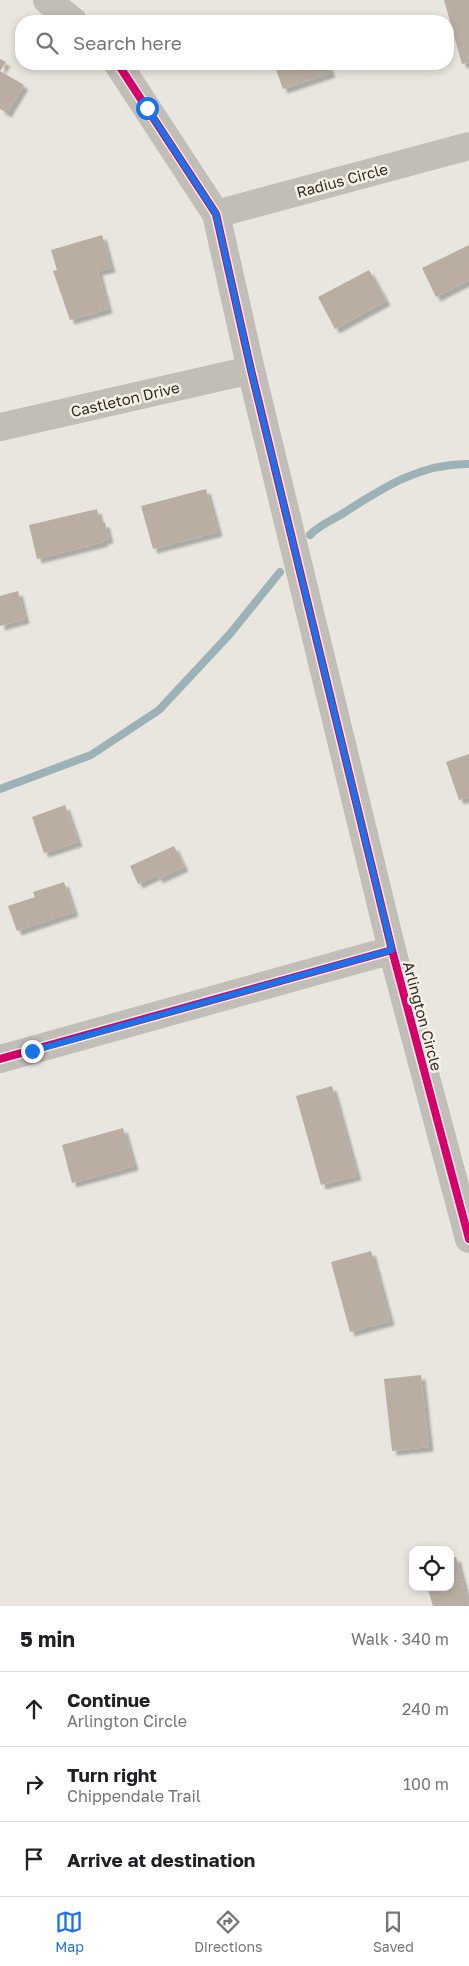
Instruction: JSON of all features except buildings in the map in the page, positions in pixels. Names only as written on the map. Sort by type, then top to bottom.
[{"type":"street","points":[[47,0],[66,15]]},
{"type":"street","name":"Arlington Circle","points":[[122,70],[216,214],[251,370],[392,950],[469,1239]]},
{"type":"street","name":"Radius Circle","points":[[216,214],[469,146]]},
{"type":"street","name":"Castleton Drive","points":[[0,428],[251,370]]},
{"type":"street","points":[[0,1060],[392,950]]},
{"type":"waterway","points":[[310,535],[325,523],[402,479],[434,468],[469,464]]},
{"type":"waterway","points":[[0,789],[91,755],[159,710],[229,635],[280,572]]},
{"type":"cycle path","points":[[122,70],[216,214],[251,370],[392,950],[469,1239]]},
{"type":"cycle path","points":[[0,1059],[392,950]]},
{"type":"route","points":[[32,1051],[392,950],[251,370],[216,214],[147,108]]}]
